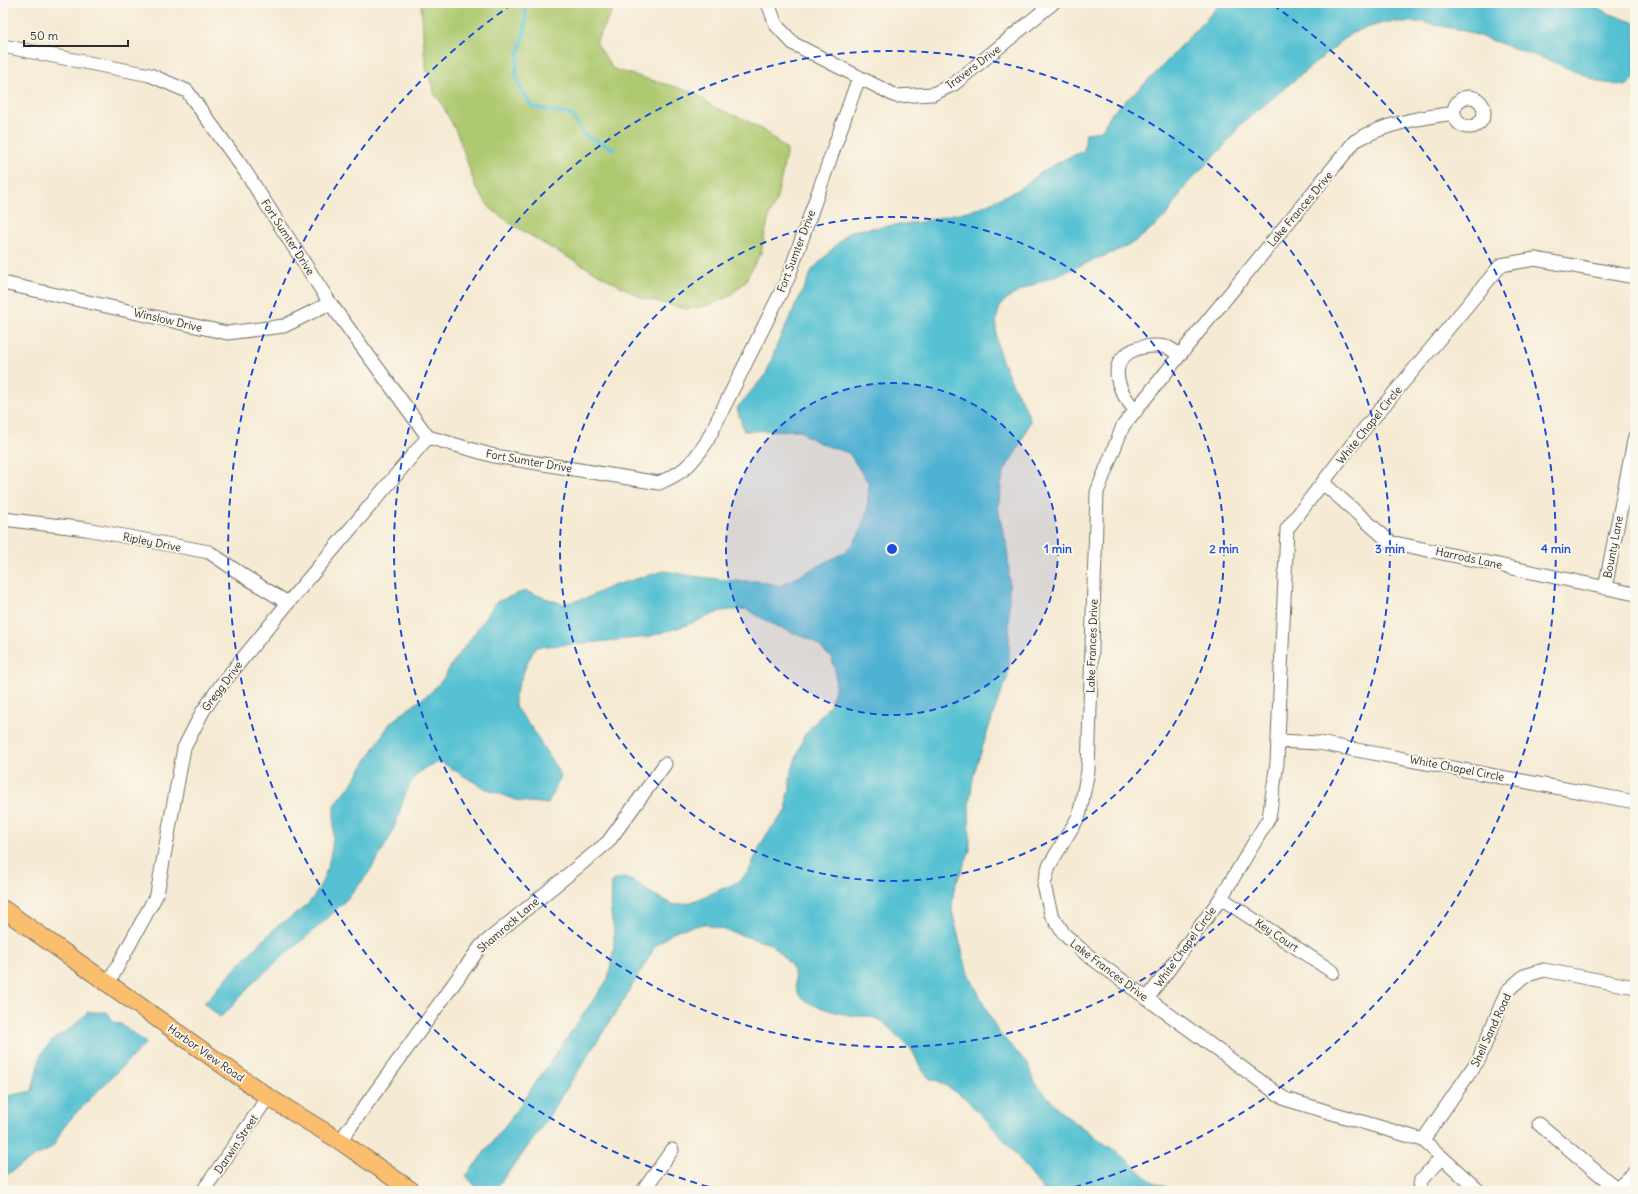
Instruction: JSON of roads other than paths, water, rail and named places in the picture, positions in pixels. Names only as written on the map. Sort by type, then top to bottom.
[{"type":"main road","name":"Harbor View Road","points":[[3,909],[268,1097],[340,1141],[412,1191]]},
{"type":"street","points":[[768,3],[776,24],[794,44],[859,77]]},
{"type":"street","name":"Travers Drive","points":[[859,77],[896,96],[933,94],[954,84],[1053,3]]},
{"type":"street","name":"Fort Sumter Drive","points":[[3,46],[150,75],[188,91],[245,171],[330,303],[428,437],[494,456],[659,483],[677,475],[692,463],[706,443],[788,278],[859,77]]},
{"type":"street","name":"Lake Frances Drive","points":[[1454,113],[1412,119],[1370,132],[1355,141],[1179,356],[1124,426],[1097,492],[1088,771],[1078,816],[1049,866],[1044,885],[1051,914],[1064,934],[1086,954],[1285,1099],[1423,1140],[1478,1191]]},
{"type":"street","name":"White Chapel Circle","points":[[1147,999],[1221,898],[1270,818],[1278,741],[1287,529],[1360,434],[1501,265],[1535,259],[1635,277]]},
{"type":"street","name":"Winslow Drive","points":[[3,283],[227,333],[284,326],[330,303]]},
{"type":"street","points":[[1136,411],[1127,400],[1119,384],[1118,364],[1126,354],[1143,346],[1168,347],[1179,356]]},
{"type":"street","name":"Bounty Lane","points":[[1605,588],[1635,436]]},
{"type":"street","name":"Gregg Drive","points":[[108,984],[157,894],[184,748],[203,711],[221,685],[288,603],[428,437]]},
{"type":"street","name":"Harrods Lane","points":[[1323,483],[1390,542],[1635,594]]},
{"type":"street","name":"Ripley Drive","points":[[3,519],[86,529],[209,552],[247,578],[288,603]]},
{"type":"street","name":"White Chapel Circle","points":[[1278,741],[1319,743],[1635,802]]},
{"type":"street","name":"Shamrock Lane","points":[[340,1141],[481,946],[608,842],[665,764]]},
{"type":"street","name":"Key Court","points":[[1221,898],[1333,972]]},
{"type":"street","name":"Shell Sand Road","points":[[1423,1140],[1479,1059],[1508,991],[1524,976],[1544,970],[1635,987]]},
{"type":"street","name":"Darwin Street","points":[[203,1191],[268,1097]]},
{"type":"street","points":[[1539,1124],[1614,1190],[1635,1172]]},
{"type":"street","points":[[643,1191],[672,1150]]},
{"type":"street","points":[[1419,1191],[1421,1180],[1442,1157]]},
{"type":"water","points":[[1221,3],[1591,3],[1605,12],[1635,23],[1635,78],[1626,86],[1600,82],[1551,61],[1465,31],[1422,22],[1386,22],[1353,32],[1241,124],[1223,147],[1187,184],[1165,217],[1140,238],[1128,246],[1026,288],[1010,297],[1001,305],[999,309],[996,331],[999,352],[1003,364],[1030,421],[1020,445],[1003,473],[998,508],[1007,545],[1009,571],[1009,666],[1007,679],[999,697],[974,773],[969,805],[970,851],[955,886],[952,911],[967,971],[998,1032],[1028,1064],[1033,1080],[1062,1113],[1126,1159],[1150,1180],[1174,1191],[1044,1191],[1004,1139],[964,1097],[938,1081],[929,1078],[922,1070],[912,1050],[882,1021],[869,1016],[855,1016],[839,1013],[805,1001],[799,995],[791,965],[771,944],[704,924],[677,930],[656,945],[625,998],[536,1136],[494,1191],[480,1191],[466,1176],[511,1118],[608,979],[614,947],[614,931],[611,914],[612,881],[624,878],[636,882],[647,891],[674,905],[689,903],[738,882],[749,871],[761,844],[769,831],[787,810],[787,796],[790,790],[790,779],[804,736],[830,705],[835,690],[836,674],[832,659],[814,641],[774,625],[746,609],[721,611],[687,625],[647,637],[536,647],[527,663],[515,695],[515,707],[532,728],[561,776],[548,804],[519,801],[482,787],[441,762],[429,766],[420,772],[413,780],[403,800],[389,838],[368,874],[340,906],[324,922],[258,978],[231,1008],[220,1017],[204,1003],[262,940],[275,928],[304,908],[316,894],[327,870],[330,858],[334,831],[334,805],[350,786],[391,722],[430,693],[443,679],[455,659],[496,602],[525,591],[563,604],[587,598],[612,586],[664,571],[734,581],[759,581],[780,586],[845,552],[853,544],[863,527],[867,514],[869,484],[849,453],[817,442],[805,435],[800,430],[744,431],[737,408],[766,374],[779,340],[813,269],[850,231],[921,222],[976,209],[1016,191],[1045,170],[1084,151],[1086,133],[1101,131],[1112,113],[1155,74]]},
{"type":"water","points":[[88,1012],[107,1012],[114,1022],[121,1024],[146,1043],[73,1116],[61,1131],[54,1145],[47,1151],[35,1156],[3,1177],[3,1097],[32,1091],[41,1054],[54,1039],[70,1029]]},
{"type":"waterway","points":[[523,3],[526,19],[517,63],[516,76],[524,95],[533,107],[572,115],[584,135],[614,149]]}]
